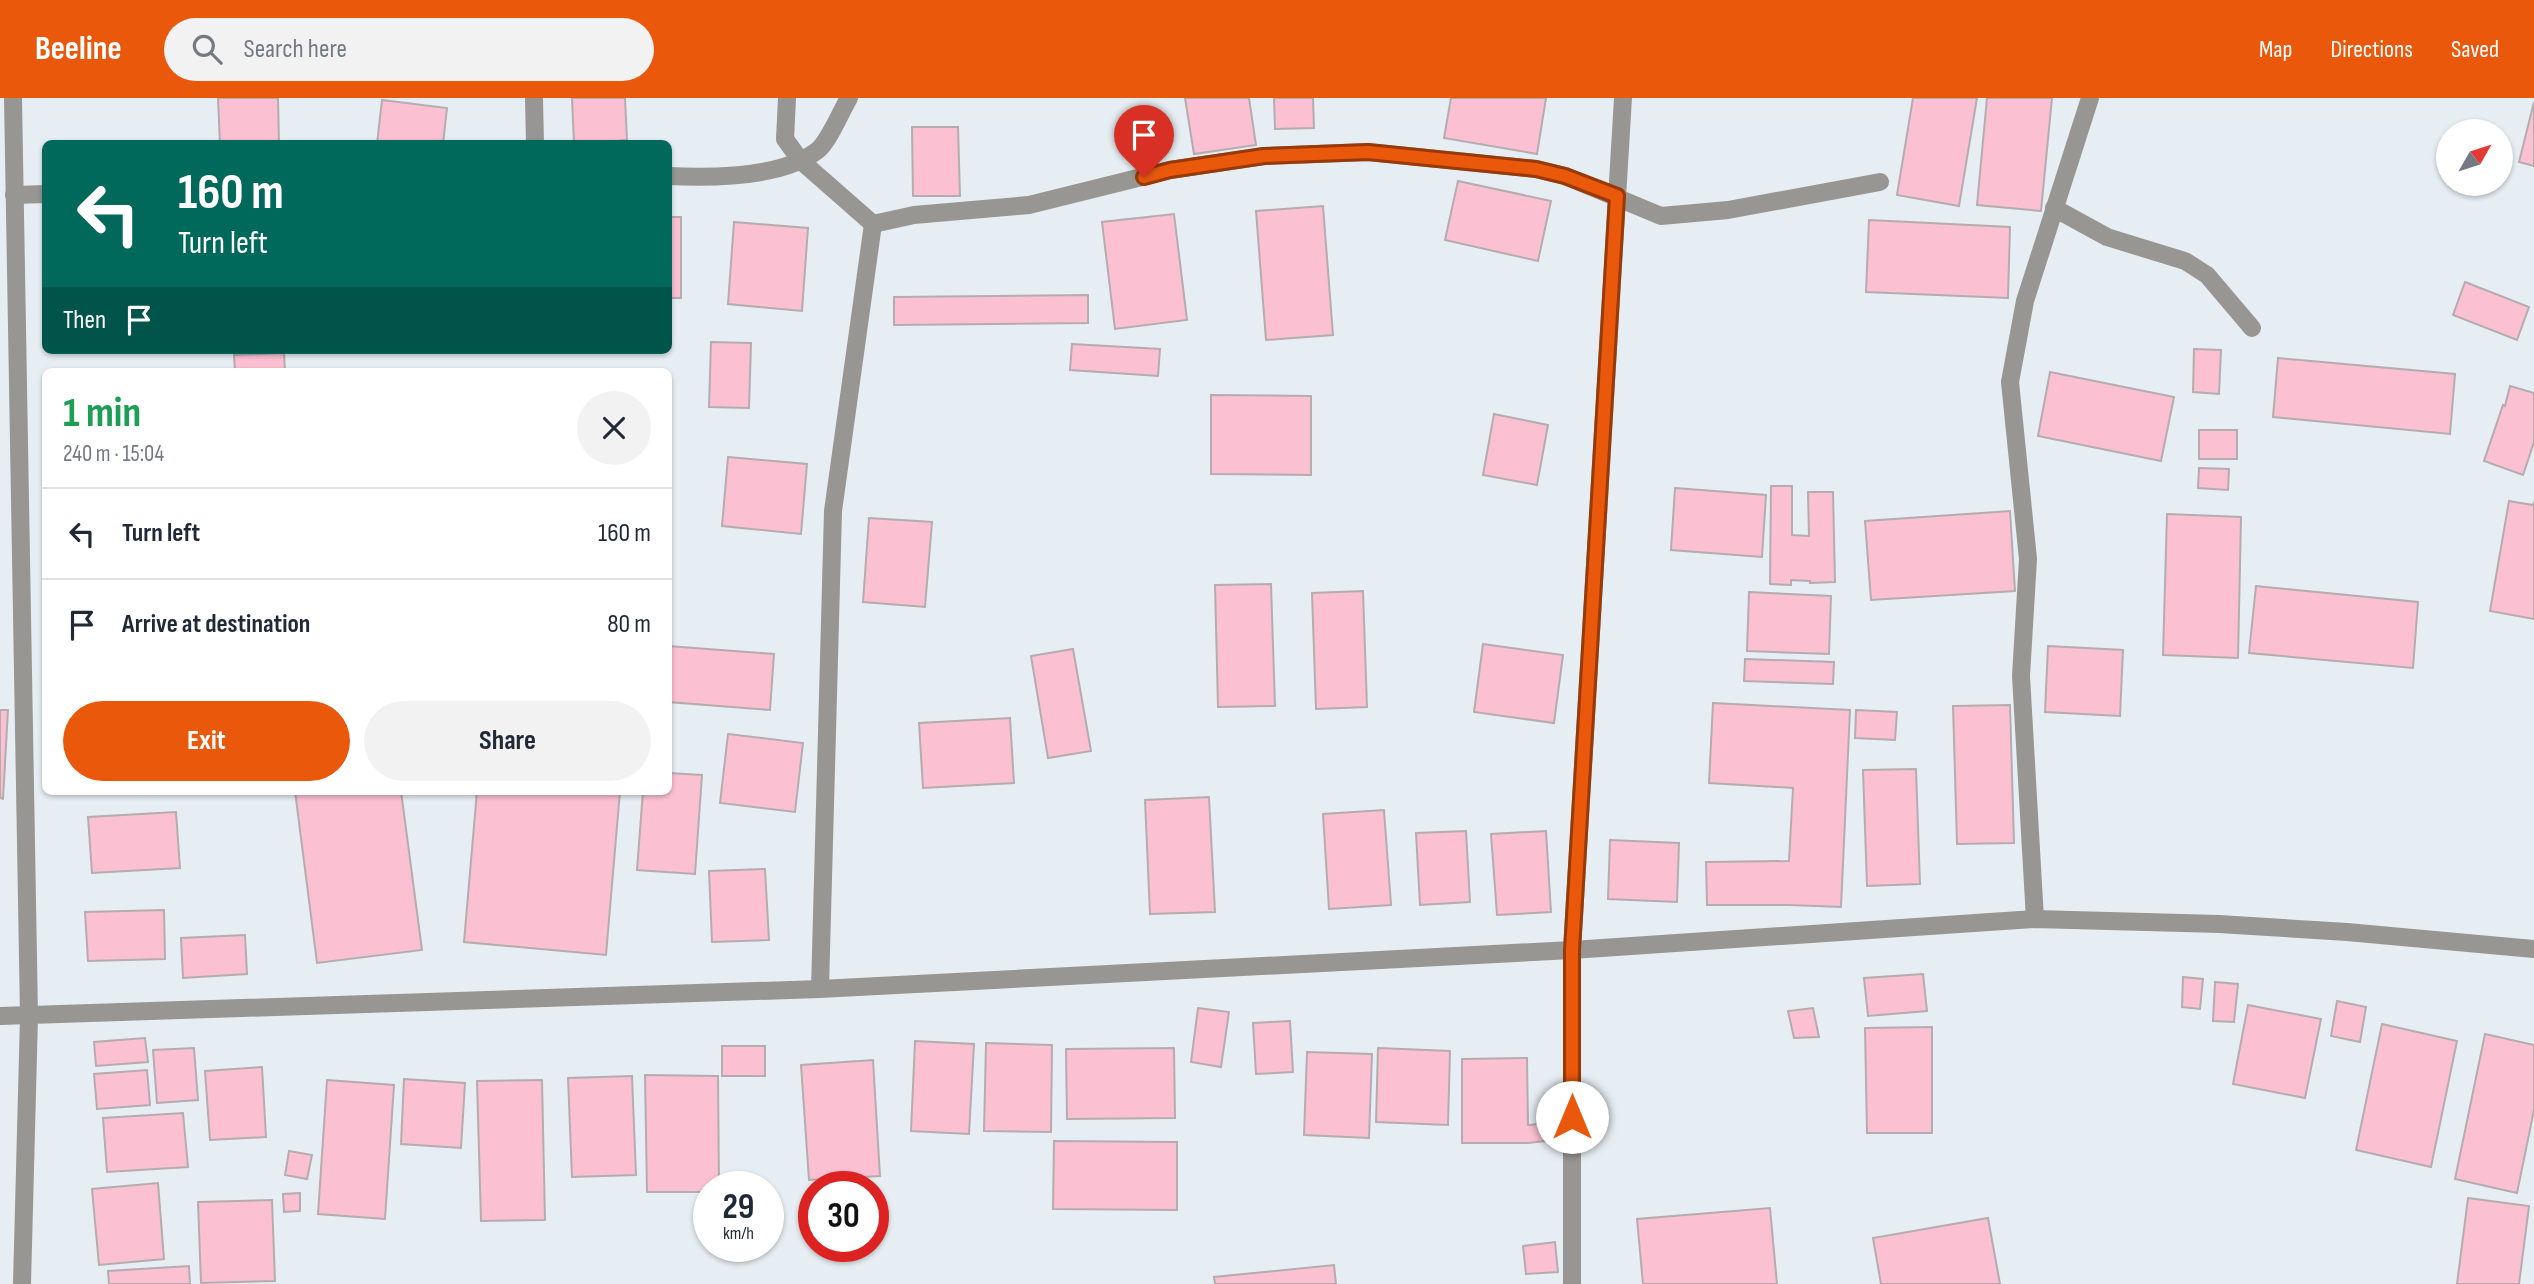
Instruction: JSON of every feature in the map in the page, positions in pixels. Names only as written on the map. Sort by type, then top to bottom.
[{"type":"street","points":[[13,98],[29,1016],[22,1284]]},
{"type":"street","points":[[534,98],[535,140]]},
{"type":"street","points":[[788,98],[785,139],[800,160],[873,224]]},
{"type":"street","points":[[672,176],[727,177],[765,171],[800,160],[820,148],[849,98]]},
{"type":"street","points":[[1572,1284],[1572,950],[1623,98]]},
{"type":"street","points":[[2035,919],[2021,676],[2028,559],[2010,382],[2025,301],[2090,98]]},
{"type":"street","points":[[873,224],[914,215],[1029,205],[1170,170],[1264,156],[1368,152],[1536,169],[1565,176],[1661,216],[1728,210],[1880,182]]},
{"type":"street","points":[[14,195],[42,194]]},
{"type":"street","points":[[2054,208],[2107,237],[2185,261],[2207,275],[2252,328]]},
{"type":"street","points":[[820,989],[833,511],[873,224]]},
{"type":"street","points":[[0,1016],[820,989],[1572,950],[2035,919],[2232,925],[2347,932],[2534,949]]},
{"type":"building","points":[[218,98],[278,98],[279,140],[220,140]]},
{"type":"building","points":[[572,98],[625,98],[627,140],[574,140]]},
{"type":"building","points":[[1185,98],[1249,98],[1256,145],[1194,154]]},
{"type":"building","points":[[1274,98],[1313,98],[1314,128],[1275,129]]},
{"type":"building","points":[[1451,98],[1546,98],[1537,154],[1444,138]]},
{"type":"building","points":[[1913,98],[1977,98],[1959,206],[1897,195]]},
{"type":"building","points":[[1987,98],[2052,98],[2041,211],[1977,205]]},
{"type":"building","points":[[382,100],[447,108],[443,140],[377,140]]},
{"type":"building","points":[[2534,102],[2534,166],[2519,162]]},
{"type":"building","points":[[912,127],[958,127],[960,196],[913,196]]},
{"type":"building","points":[[1458,181],[1551,201],[1538,261],[1445,240]]},
{"type":"building","points":[[1323,206],[1333,335],[1266,340],[1256,211]]},
{"type":"building","points":[[1174,214],[1187,320],[1115,329],[1102,222]]},
{"type":"building","points":[[672,217],[681,217],[681,298],[672,298]]},
{"type":"building","points":[[1869,220],[2010,227],[2008,298],[1866,292]]},
{"type":"building","points":[[734,222],[808,228],[802,311],[728,304]]},
{"type":"building","points":[[2465,282],[2529,307],[2517,340],[2453,315]]},
{"type":"building","points":[[1088,295],[1088,323],[894,325],[894,297]]},
{"type":"building","points":[[711,342],[751,343],[749,408],[709,407]]},
{"type":"building","points":[[1072,344],[1160,349],[1158,376],[1070,370]]},
{"type":"building","points":[[2194,349],[2221,350],[2219,394],[2193,392]]},
{"type":"building","points":[[284,354],[285,368],[235,368],[234,355]]},
{"type":"building","points":[[2278,358],[2455,374],[2450,434],[2273,417]]},
{"type":"building","points":[[2050,372],[2174,397],[2161,461],[2038,436]]},
{"type":"building","points":[[2510,386],[2534,393],[2534,442],[2523,475],[2484,461]]},
{"type":"building","points":[[1211,395],[1311,396],[1311,475],[1211,474]]},
{"type":"building","points":[[1494,414],[1548,425],[1537,485],[1483,475]]},
{"type":"building","points":[[2199,430],[2237,430],[2237,459],[2199,459]]},
{"type":"building","points":[[728,457],[807,464],[801,534],[722,526]]},
{"type":"building","points":[[2199,468],[2229,469],[2228,490],[2198,488]]},
{"type":"building","points":[[1771,486],[1792,486],[1792,535],[1809,536],[1808,492],[1833,492],[1835,582],[1810,583],[1791,580],[1791,585],[1770,584]]},
{"type":"building","points":[[1675,488],[1766,495],[1762,557],[1671,550]]},
{"type":"building","points":[[2509,501],[2533,505],[2534,502],[2534,619],[2490,611]]},
{"type":"building","points":[[2010,511],[2015,591],[1871,600],[1865,521]]},
{"type":"building","points":[[2167,514],[2241,517],[2238,658],[2163,655]]},
{"type":"building","points":[[869,518],[932,522],[925,607],[863,602]]},
{"type":"building","points":[[1271,584],[1275,706],[1218,707],[1215,585]]},
{"type":"building","points":[[2256,586],[2418,602],[2413,668],[2249,653]]},
{"type":"building","points":[[1363,591],[1367,707],[1316,709],[1312,593]]},
{"type":"building","points":[[1749,592],[1831,596],[1829,654],[1747,651]]},
{"type":"building","points":[[1483,644],[1563,655],[1554,723],[1474,712]]},
{"type":"building","points":[[672,646],[774,654],[770,710],[672,702]]},
{"type":"building","points":[[2048,646],[2123,650],[2120,716],[2045,712]]},
{"type":"building","points":[[1073,649],[1091,751],[1048,758],[1031,656]]},
{"type":"building","points":[[1745,659],[1834,662],[1833,684],[1744,681]]},
{"type":"building","points":[[1713,703],[1850,710],[1841,907],[1707,905],[1706,862],[1789,861],[1793,788],[1709,783]]},
{"type":"building","points":[[2010,705],[2014,843],[1957,844],[1953,706]]},
{"type":"building","points":[[0,710],[8,710],[3,799],[0,798]]},
{"type":"building","points":[[1856,710],[1897,712],[1895,740],[1855,738]]},
{"type":"building","points":[[1010,718],[1014,783],[923,788],[919,723]]},
{"type":"building","points":[[728,734],[803,743],[795,812],[720,803]]},
{"type":"building","points":[[1916,769],[1920,884],[1867,886],[1863,770]]},
{"type":"building","points":[[672,773],[702,775],[695,874],[637,870],[643,795],[672,795]]},
{"type":"building","points":[[296,795],[402,795],[422,950],[317,963]]},
{"type":"building","points":[[477,795],[620,795],[606,955],[464,942]]},
{"type":"building","points":[[1209,797],[1215,912],[1150,914],[1145,800]]},
{"type":"building","points":[[1384,810],[1391,905],[1329,909],[1323,814]]},
{"type":"building","points":[[176,812],[180,868],[92,873],[88,817]]},
{"type":"building","points":[[1466,831],[1470,902],[1420,905],[1416,833]]},
{"type":"building","points":[[1546,831],[1551,912],[1497,915],[1491,834]]},
{"type":"building","points":[[1610,840],[1679,843],[1677,902],[1608,899]]},
{"type":"building","points":[[765,869],[769,940],[712,942],[709,871]]},
{"type":"building","points":[[164,910],[165,959],[88,961],[85,912]]},
{"type":"building","points":[[245,935],[247,974],[183,978],[181,938]]},
{"type":"building","points":[[1923,974],[1927,1011],[1868,1016],[1864,978]]},
{"type":"building","points":[[2183,977],[2203,979],[2200,1009],[2182,1007]]},
{"type":"building","points":[[2215,982],[2238,984],[2234,1022],[2213,1021]]},
{"type":"building","points":[[2337,1001],[2366,1007],[2360,1042],[2331,1036]]},
{"type":"building","points":[[2248,1005],[2321,1019],[2305,1098],[2233,1084]]},
{"type":"building","points":[[1198,1008],[1229,1012],[1221,1067],[1191,1062]]},
{"type":"building","points":[[1813,1008],[1819,1037],[1794,1038],[1788,1011]]},
{"type":"building","points":[[1290,1021],[1293,1072],[1256,1074],[1253,1023]]},
{"type":"building","points":[[2382,1024],[2457,1041],[2431,1167],[2356,1150]]},
{"type":"building","points":[[1932,1027],[1932,1133],[1867,1133],[1865,1028]]},
{"type":"building","points":[[2485,1034],[2534,1045],[2534,1110],[2517,1193],[2455,1179]]},
{"type":"building","points":[[145,1038],[148,1062],[96,1066],[94,1042]]},
{"type":"building","points":[[915,1041],[974,1044],[969,1134],[911,1131]]},
{"type":"building","points":[[986,1043],[1052,1045],[1051,1132],[984,1131]]},
{"type":"building","points":[[722,1046],[765,1046],[765,1076],[722,1076]]},
{"type":"building","points":[[194,1048],[198,1100],[157,1103],[153,1050]]},
{"type":"building","points":[[1174,1048],[1175,1118],[1067,1119],[1066,1049]]},
{"type":"building","points":[[1378,1048],[1450,1051],[1448,1125],[1376,1122]]},
{"type":"building","points":[[1307,1052],[1372,1054],[1369,1138],[1304,1135]]},
{"type":"building","points":[[1527,1058],[1528,1125],[1552,1123],[1553,1140],[1528,1143],[1462,1143],[1462,1059]]},
{"type":"building","points":[[873,1060],[880,1171],[808,1171],[801,1065]]},
{"type":"building","points":[[262,1067],[266,1137],[210,1140],[205,1071]]},
{"type":"building","points":[[147,1070],[150,1105],[97,1109],[94,1074]]},
{"type":"building","points":[[645,1075],[718,1076],[719,1171],[693,1171],[693,1192],[647,1192]]},
{"type":"building","points":[[632,1076],[636,1175],[572,1177],[568,1078]]},
{"type":"building","points":[[404,1079],[465,1083],[461,1148],[401,1144]]},
{"type":"building","points":[[327,1080],[394,1085],[385,1219],[318,1214]]},
{"type":"building","points":[[542,1080],[545,1220],[481,1221],[477,1081]]},
{"type":"building","points":[[183,1113],[188,1167],[107,1172],[103,1118]]},
{"type":"building","points":[[1054,1141],[1177,1142],[1177,1210],[1053,1209]]},
{"type":"building","points":[[289,1151],[312,1155],[307,1179],[285,1175]]},
{"type":"building","points":[[158,1183],[164,1259],[99,1265],[92,1189]]},
{"type":"building","points":[[300,1193],[300,1211],[284,1212],[283,1194]]},
{"type":"building","points":[[2468,1198],[2529,1206],[2519,1284],[2457,1284]]},
{"type":"building","points":[[272,1200],[275,1281],[201,1283],[198,1202]]},
{"type":"building","points":[[1770,1208],[1777,1284],[1643,1284],[1637,1219]]},
{"type":"building","points":[[1988,1218],[2000,1284],[1881,1284],[1873,1238]]},
{"type":"building","points":[[1555,1242],[1558,1272],[1526,1274],[1523,1246]]},
{"type":"building","points":[[1334,1265],[1336,1284],[1215,1284],[1214,1277]]},
{"type":"building","points":[[189,1266],[190,1284],[109,1284],[108,1271]]},
{"type":"route","points":[[1144,177],[1170,170],[1264,156],[1368,152],[1536,169],[1565,176],[1617,196],[1572,950],[1572,1117]]}]
